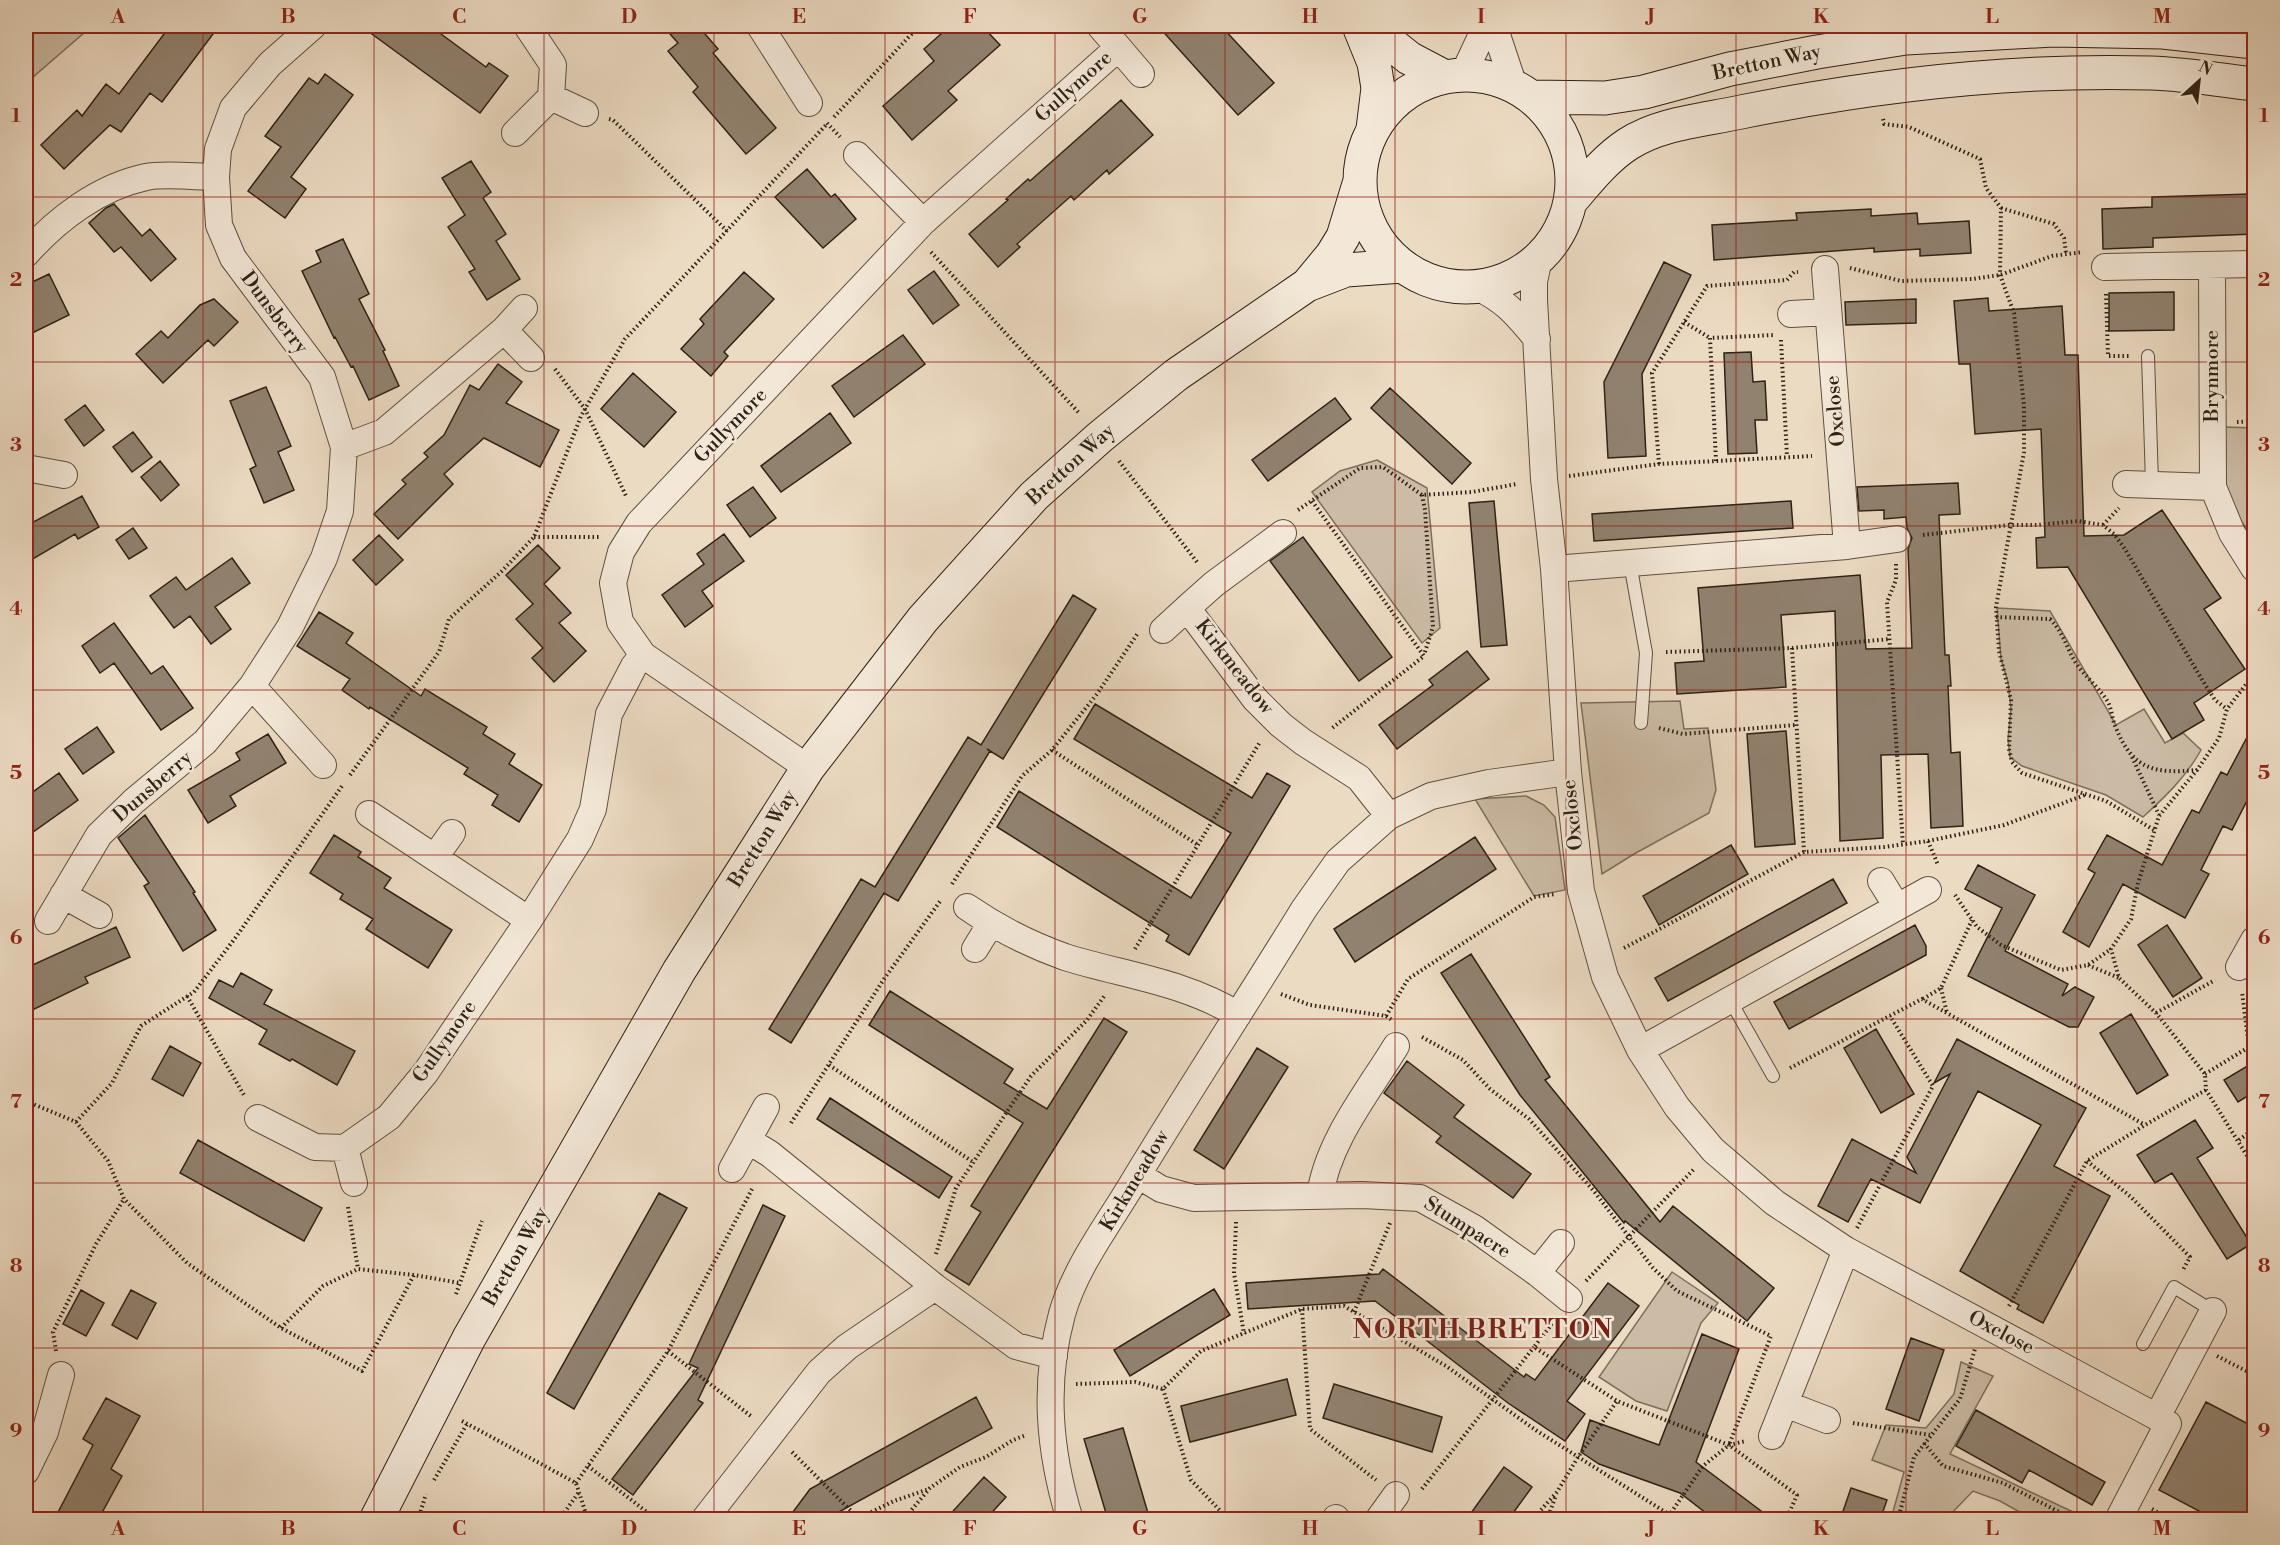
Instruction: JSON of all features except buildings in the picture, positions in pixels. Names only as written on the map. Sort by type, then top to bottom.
[{"type":"street","name":"Dunsberry","points":[[48,921],[99,835],[134,801],[205,742],[252,686],[290,627],[324,558],[340,511],[344,447],[322,377],[233,258],[219,225],[216,177],[218,149],[233,108],[270,64],[313,26]]},
{"type":"street","points":[[515,133],[551,97],[553,65],[527,26]]},
{"type":"street","points":[[760,26],[809,103]]},
{"type":"street","name":"Gullymore","points":[[1100,26],[1141,75]]},
{"type":"street","points":[[1359,26],[1374,63],[1378,88],[1373,129],[1363,155],[1360,183],[1365,214],[1380,243],[1402,266],[1425,279],[1451,286],[1477,287],[1511,278],[1539,258],[1560,230],[1570,202],[1572,172],[1566,144],[1552,118],[1523,92],[1494,79],[1454,76],[1409,58],[1369,26]]},
{"type":"street","points":[[1373,129],[1387,110],[1405,94],[1426,83],[1454,76],[1485,26]]},
{"type":"street","points":[[1494,26],[1523,92]]},
{"type":"street","name":"Bretton Way","points":[[1523,92],[1605,98],[1730,69],[1817,52],[1916,37],[2053,30],[2163,33],[2254,42]]},
{"type":"street","name":"Gullymore","points":[[808,768],[643,655],[620,622],[613,583],[621,552],[635,530],[919,228],[1118,48]]},
{"type":"street","points":[[1570,202],[1603,164],[1629,143],[1654,132],[1805,99],[1953,79],[2050,74],[2152,73],[2254,84]]},
{"type":"street","points":[[551,97],[585,113]]},
{"type":"street","points":[[857,155],[919,228]]},
{"type":"street","points":[[26,254],[59,223],[97,194],[147,176],[216,177]]},
{"type":"street","name":"Bretton Way","points":[[1307,285],[1332,255],[1343,237],[1360,183]]},
{"type":"street","name":"Oxclose","points":[[1539,258],[1534,282],[1534,300],[1544,479],[1554,569],[1568,772],[1581,891],[1599,961],[1640,1050],[1677,1107],[1713,1150],[1774,1203],[1846,1250],[2157,1417]]},
{"type":"street","points":[[2105,267],[2254,264]]},
{"type":"street","name":"Brynmore","points":[[2212,265],[2213,487],[2232,533],[2254,568]]},
{"type":"street","name":"Bretton Way","points":[[376,1520],[469,1338],[679,971],[808,768],[923,619],[1034,496],[1176,375],[1307,285],[1346,270],[1402,266]]},
{"type":"street","name":"Oxclose","points":[[1825,269],[1847,546]]},
{"type":"street","points":[[1477,287],[1496,296],[1511,308],[1537,339]]},
{"type":"street","points":[[344,447],[384,432],[504,330],[524,308]]},
{"type":"street","points":[[1791,314],[1828,312]]},
{"type":"street","points":[[504,330],[531,357]]},
{"type":"street","points":[[26,467],[63,474]]},
{"type":"street","points":[[2126,484],[2152,483],[2213,487]]},
{"type":"street","name":"Kirkmeadow","points":[[1151,630],[1188,608],[1289,522]]},
{"type":"street","points":[[1554,569],[1847,546],[1897,538]]},
{"type":"street","name":"Kirkmeadow","points":[[1188,608],[1256,699],[1274,718],[1309,746],[1359,778],[1389,816]]},
{"type":"street","name":"Gullymore","points":[[345,1148],[389,1117],[418,1081],[529,920],[580,839],[593,808],[609,714],[634,666],[643,655]]},
{"type":"street","points":[[252,686],[323,765]]},
{"type":"street","name":"Kirkmeadow","points":[[1070,1520],[1062,1493],[1051,1433],[1051,1385],[1062,1313],[1079,1274],[1138,1175],[1304,909],[1338,861],[1389,816],[1431,796],[1489,783],[1568,772]]},
{"type":"street","points":[[369,814],[529,920]]},
{"type":"street","points":[[435,857],[452,833]]},
{"type":"street","points":[[1881,880],[1897,907]]},
{"type":"street","points":[[1640,1050],[1939,882]]},
{"type":"street","points":[[63,895],[99,915]]},
{"type":"street","points":[[967,907],[991,923],[1063,956],[1197,995],[1238,1015]]},
{"type":"street","points":[[975,950],[991,923]]},
{"type":"street","points":[[2239,967],[2254,940]]},
{"type":"street","points":[[1320,1196],[1323,1175],[1336,1144],[1402,1033]]},
{"type":"street","points":[[732,1169],[760,1148],[766,1107]]},
{"type":"street","points":[[258,1118],[315,1147],[345,1148],[354,1184]]},
{"type":"street","points":[[760,1148],[928,1282],[1017,1346],[1054,1356]]},
{"type":"street","name":"Stumpacre","points":[[1138,1175],[1161,1190],[1194,1198],[1320,1196],[1420,1198],[1474,1228],[1569,1299]]},
{"type":"street","points":[[1537,1273],[1561,1243]]},
{"type":"street","points":[[1772,1436],[1846,1250]]},
{"type":"street","points":[[704,1520],[826,1366],[928,1282]]},
{"type":"street","points":[[2118,1520],[2168,1424],[2157,1417],[2213,1311]]},
{"type":"street","points":[[26,1471],[45,1432],[61,1376]]},
{"type":"street","points":[[1785,1404],[1827,1420]]},
{"type":"street","points":[[1378,1520],[1396,1495]]},
{"type":"lane","points":[[2148,356],[2152,483]]},
{"type":"lane","points":[[1630,563],[1646,653],[1641,723]]},
{"type":"lane","points":[[1730,1000],[1773,1076]]},
{"type":"lane","points":[[2143,1344],[2174,1287],[2213,1311]]},
{"type":"path","points":[[76,1122],[112,1083],[141,1026],[194,992],[236,937],[439,652],[449,619],[502,571],[534,537],[585,410],[625,339],[919,26]]},
{"type":"path","points":[[809,103],[857,155]]},
{"type":"path","points":[[585,113],[613,120],[727,231]]},
{"type":"path","points":[[1883,116],[1884,124],[1909,126],[1980,159],[1986,188],[2001,208],[2054,224],[2064,238],[2066,253]]},
{"type":"path","points":[[2001,208],[2000,274],[2014,313],[2024,406],[2024,452],[2009,525],[1996,617],[1999,651],[2011,700],[2009,748],[2012,762],[2022,772],[2106,801],[2154,830]]},
{"type":"path","points":[[919,228],[1101,437],[1200,565]]},
{"type":"path","points":[[2105,267],[2108,356],[2148,356]]},
{"type":"path","points":[[1684,322],[1710,338],[1781,334],[1788,457]]},
{"type":"path","points":[[1710,338],[1716,461]]},
{"type":"path","points":[[531,357],[544,354],[585,410],[635,530],[534,537]]},
{"type":"path","points":[[2230,423],[2254,421]]},
{"type":"path","points":[[1289,522],[1312,501],[1360,468],[1383,467],[1422,495],[1472,492],[1544,479],[1659,464],[1839,454]]},
{"type":"path","points":[[1309,746],[1424,656],[1433,627],[1422,495]]},
{"type":"path","points":[[1312,501],[1424,656]]},
{"type":"path","points":[[1903,845],[1887,602],[1896,580],[1897,538],[2009,525],[2078,521],[2103,525],[2114,534],[2201,678],[2216,700],[2227,709]]},
{"type":"path","points":[[1996,617],[2050,619],[2066,638],[2077,664],[2108,703],[2119,735],[2131,755],[2159,816]]},
{"type":"path","points":[[576,1483],[668,1351],[760,1148],[829,1065],[884,979],[965,866],[1022,776],[1052,750],[1151,630]]},
{"type":"path","points":[[1646,653],[1792,648],[1890,639]]},
{"type":"path","points":[[1792,648],[1804,852]]},
{"type":"path","points":[[1928,841],[1939,882],[1977,927],[2001,945],[2061,970],[2088,965],[2111,949],[2131,919],[2138,883],[2159,816],[2197,770],[2219,738],[2227,709],[2254,674]]},
{"type":"path","points":[[928,1282],[956,1188],[1031,1076],[1087,1020],[1121,972],[1274,718]]},
{"type":"path","points":[[1641,723],[1683,734],[1796,725]]},
{"type":"path","points":[[1052,750],[1198,845]]},
{"type":"path","points":[[2131,755],[2158,772],[2197,770]]},
{"type":"path","points":[[323,765],[340,789],[369,814]]},
{"type":"path","points":[[1599,961],[1804,852],[1928,841],[2004,825],[2087,794]]},
{"type":"path","points":[[1386,1016],[1408,979],[1534,897],[1581,891]]},
{"type":"path","points":[[1773,1076],[1941,988],[1972,920]]},
{"type":"path","points":[[2111,949],[2119,978]]},
{"type":"path","points":[[2088,965],[2119,978],[2156,1013],[2205,1074],[2206,1090],[2254,1167]]},
{"type":"path","points":[[2156,1013],[2239,967],[2249,1047],[2205,1074]]},
{"type":"path","points":[[1261,979],[1274,992],[1310,1005],[1386,1016],[1402,1033],[1463,1060],[1490,1089],[1529,1119],[1593,1190],[1653,1268],[1677,1291],[1771,1336],[1729,1445],[1703,1466],[1665,1520]]},
{"type":"path","points":[[1941,988],[1947,1013]]},
{"type":"path","points":[[187,996],[258,1118]]},
{"type":"path","points":[[1922,999],[2145,1125]]},
{"type":"path","points":[[1846,1250],[1933,1086],[1890,1016]]},
{"type":"path","points":[[829,1065],[973,1162]]},
{"type":"path","points":[[1898,1520],[1914,1457],[1960,1399],[1989,1327],[2087,1161],[2206,1090]]},
{"type":"path","points":[[26,1101],[76,1122],[108,1161],[124,1199],[187,1263],[281,1328],[362,1371],[414,1275]]},
{"type":"path","points":[[2239,1140],[2254,1130]]},
{"type":"path","points":[[1302,1309],[1310,1429],[1396,1495],[1419,1492],[1494,1400],[1569,1299],[1713,1150]]},
{"type":"path","points":[[2087,1161],[2131,1197],[2190,1257],[2174,1287]]},
{"type":"path","points":[[354,1184],[347,1210],[358,1269]]},
{"type":"path","points":[[1354,1312],[1401,1197]]},
{"type":"path","points":[[1237,1198],[1234,1273],[1244,1334]]},
{"type":"path","points":[[61,1376],[52,1332],[96,1244],[124,1199]]},
{"type":"path","points":[[281,1328],[323,1286],[358,1269],[460,1283]]},
{"type":"path","points":[[1163,1389],[1201,1351],[1302,1309],[1344,1306],[1446,1366],[1578,1457],[1678,1520]]},
{"type":"path","points":[[2195,1344],[2254,1376]]},
{"type":"path","points":[[1534,1347],[1617,1401],[1729,1445],[1797,1495],[1786,1520]]},
{"type":"path","points":[[668,1351],[772,1432],[856,1518],[930,1488],[960,1467],[986,1457],[1013,1440],[1031,1433],[1051,1433]]},
{"type":"path","points":[[1051,1385],[1135,1382],[1163,1389]]},
{"type":"path","points":[[1163,1389],[1191,1480],[1229,1520]]},
{"type":"path","points":[[1532,1520],[1557,1492],[1617,1401]]},
{"type":"path","points":[[461,1420],[576,1483],[588,1520]]},
{"type":"path","points":[[1827,1420],[1930,1435]]},
{"type":"path","points":[[448,1520],[418,1519],[429,1487],[467,1424]]},
{"type":"path","points":[[1924,1443],[1943,1466],[2003,1483],[2075,1520]]},
{"type":"path","points":[[588,1466],[657,1520]]},
{"type":"path","points":[[903,1520],[930,1488]]},
{"type":"path","points":[[560,1520],[579,1492]]},
{"type":"path","points":[[1547,1520],[1557,1492]]},
{"type":"shaded area","points":[[26,26],[92,26],[26,83]]},
{"type":"shaded area","points":[[2224,427],[2254,428],[2254,540],[2222,492]]},
{"type":"shaded area","points":[[1377,460],[1427,488],[1440,628],[1422,643],[1312,492],[1340,471]]},
{"type":"shaded area","points":[[1997,608],[2050,611],[2116,725],[2144,709],[2165,743],[2183,733],[2201,750],[2182,778],[2143,817],[2106,795],[2022,766],[2010,757],[2008,739],[2011,709],[2008,682],[2001,659]]},
{"type":"shaded area","points":[[1680,701],[1684,729],[1708,728],[1716,790],[1709,813],[1602,874],[1581,703]]},
{"type":"shaded area","points":[[1526,796],[1544,805],[1555,817],[1565,890],[1534,896],[1475,799]]},
{"type":"shaded area","points":[[1672,1272],[1718,1303],[1701,1323],[1667,1411],[1636,1401],[1599,1377]]},
{"type":"shaded area","points":[[1961,1362],[1993,1376],[1950,1454],[2088,1519],[2032,1519],[2000,1501],[1973,1491],[1946,1519],[1891,1519],[1904,1472],[1872,1460],[1886,1425],[1926,1428],[1954,1394]]},
{"type":"district","name":"NORTH BRETTON","points":[[1483,1330]]}]
